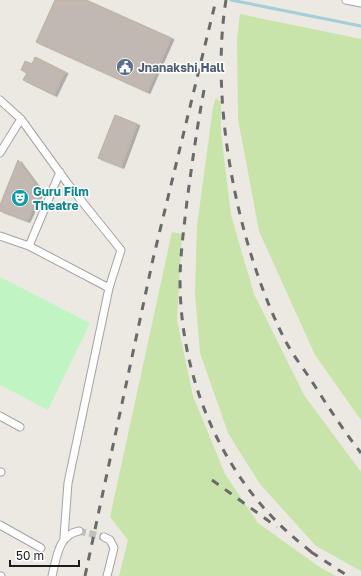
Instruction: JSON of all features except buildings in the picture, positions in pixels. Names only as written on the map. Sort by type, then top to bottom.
[{"type":"street","points":[[346,0],[361,3]]},
{"type":"street","points":[[0,100],[21,119],[121,250],[109,288],[68,483],[64,537],[52,576]]},
{"type":"street","points":[[0,153],[21,119]]},
{"type":"street","points":[[29,246],[60,172]]},
{"type":"street","points":[[0,236],[29,246],[109,288]]},
{"type":"street","points":[[0,416],[20,427]]},
{"type":"street","points":[[0,525],[41,548]]},
{"type":"street","points":[[64,537],[71,532],[79,531]]},
{"type":"street","points":[[104,537],[110,540],[114,548],[107,576]]},
{"type":"green space","points":[[240,14],[361,39],[361,420],[315,355],[259,231],[238,119],[237,40]]},
{"type":"green space","points":[[216,98],[221,102],[221,133],[231,215],[254,294],[304,395],[361,472],[361,571],[316,546],[260,484],[228,433],[200,353],[195,293],[197,226],[213,107]]},
{"type":"green space","points":[[172,232],[182,234],[177,320],[193,396],[225,474],[258,523],[321,568],[336,576],[119,576],[128,540],[110,517]]},
{"type":"green space","points":[[0,277],[90,323],[48,410],[0,385]]},
{"type":"waterway","points":[[231,0],[361,26]]},
{"type":"tunnel","points":[[79,531],[104,537]]},
{"type":"railway","points":[[85,576],[153,259],[216,0]]},
{"type":"railway","points":[[226,0],[222,41],[221,84],[225,129],[241,220],[254,264],[269,305],[286,342],[335,417],[361,453]]},
{"type":"railway","points":[[204,90],[183,231],[180,283],[182,316],[187,349],[195,381],[206,413],[220,443],[236,471],[256,498],[278,523],[315,555]]},
{"type":"railway","points":[[212,480],[277,527]]},
{"type":"railway","points":[[311,552],[348,576]]},
{"type":"place","name":"Jnanakshi Hall","points":[[125,67]]},
{"type":"place","name":"Guru Film Theatre","points":[[20,198]]}]
